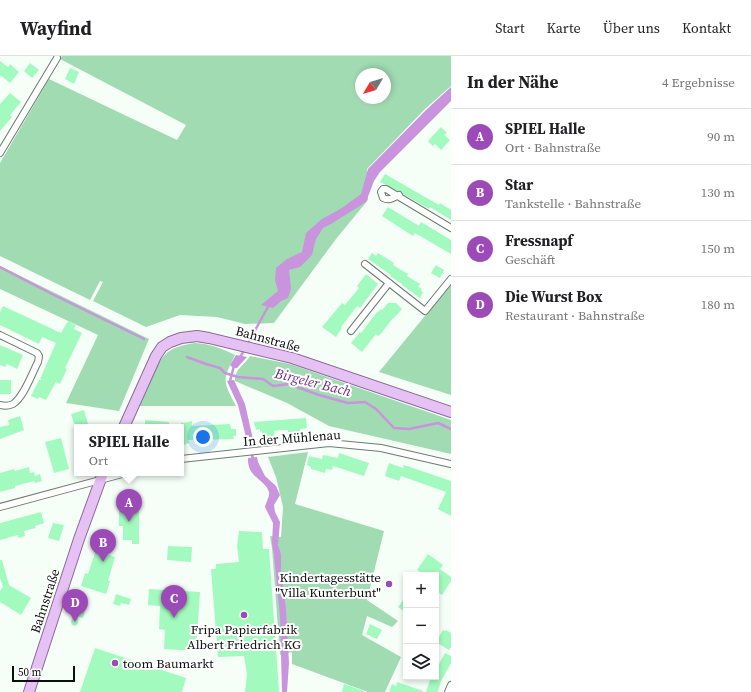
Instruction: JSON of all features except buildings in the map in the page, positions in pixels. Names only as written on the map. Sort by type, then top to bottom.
[{"type":"main road","name":"Bahnstraße","points":[[125,424],[156,356],[162,347],[170,342],[182,338],[196,336],[292,358],[451,412]]},
{"type":"main road","name":"Bahnstraße","points":[[29,692],[101,477]]},
{"type":"street","points":[[0,153],[57,58]]},
{"type":"street","points":[[399,195],[451,228]]},
{"type":"street","points":[[365,264],[425,311],[451,279]]},
{"type":"street","points":[[350,331],[389,283]]},
{"type":"street","points":[[0,335],[37,353],[39,356],[38,362],[21,395],[8,406],[0,405]]},
{"type":"street","name":"In der Mühlenau","points":[[184,459],[329,443],[381,448],[451,464]]},
{"type":"street","points":[[0,507],[101,477]]},
{"type":"street","points":[[448,692],[451,685]]},
{"type":"green space","points":[[62,56],[451,56],[451,86],[425,109],[367,169],[368,200],[336,239],[274,323],[245,324],[217,317],[180,315],[146,327],[93,301],[103,282],[100,281],[90,300],[0,256],[0,163],[49,79],[177,140],[186,125],[60,59]]},
{"type":"green space","points":[[0,266],[149,339],[119,411],[66,403],[98,335],[0,289]]},
{"type":"green space","points":[[451,284],[451,395],[379,372]]},
{"type":"green space","points":[[195,343],[206,344],[235,355],[228,370],[226,381],[236,406],[140,406],[152,377],[163,357],[172,349]]},
{"type":"green space","points":[[250,356],[290,364],[451,420],[451,454],[329,426],[287,403],[235,381],[236,373]]},
{"type":"green space","points":[[308,452],[295,504],[384,531],[367,600],[398,621],[392,627],[367,616],[362,635],[401,657],[385,692],[368,692],[292,664],[292,652],[280,655],[270,536],[281,537],[283,507],[276,477],[268,457]]},
{"type":"shaded area","points":[[451,87],[451,101],[380,172],[374,181],[366,202],[323,228],[316,239],[312,255],[300,267],[289,270],[291,288],[288,298],[281,301],[273,308],[261,305],[278,291],[275,280],[276,268],[287,259],[302,252],[306,233],[322,219],[342,208],[361,194],[368,169],[426,110]]},
{"type":"shaded area","points":[[236,355],[247,357],[237,368],[233,368],[230,365]]},
{"type":"shaded area","points":[[234,380],[245,404],[254,444],[248,445],[238,405],[227,381]]},
{"type":"shaded area","points":[[257,457],[265,476],[276,486],[280,495],[274,505],[275,512],[280,522],[278,545],[281,554],[281,572],[286,609],[289,663],[287,692],[282,692],[280,616],[272,544],[273,523],[265,507],[269,492],[264,484],[253,474],[248,465],[248,458]]},
{"type":"waterway","name":"Birgeler Bach","points":[[0,267],[144,339]]},
{"type":"waterway","points":[[247,345],[269,305]]},
{"type":"waterway","points":[[239,359],[245,349]]},
{"type":"waterway","name":"Birgeler Bach","points":[[187,357],[220,368],[225,373],[238,377],[263,379],[273,386],[289,384],[319,395],[348,403],[365,402],[376,409],[394,428],[409,429],[438,423],[451,429]]},
{"type":"waterway","name":"Birgeler Bach","points":[[231,382],[234,366]]},
{"type":"waterway","points":[[250,442],[253,460]]},
{"type":"place","name":"SPIEL Halle","points":[[129,522]]},
{"type":"place","name":"Star","points":[[103,562]]},
{"type":"place","name":"Kindertagesstätte \"Villa Kunterbunt\"","points":[[389,584]]},
{"type":"place","name":"Fripa Papierfabrik Albert Friedrich KG","points":[[244,615]]},
{"type":"place","name":"Fressnapf","points":[[174,618]]},
{"type":"place","name":"Die Wurst Box","points":[[75,622]]},
{"type":"place","name":"toom Baumarkt","points":[[115,663]]}]
